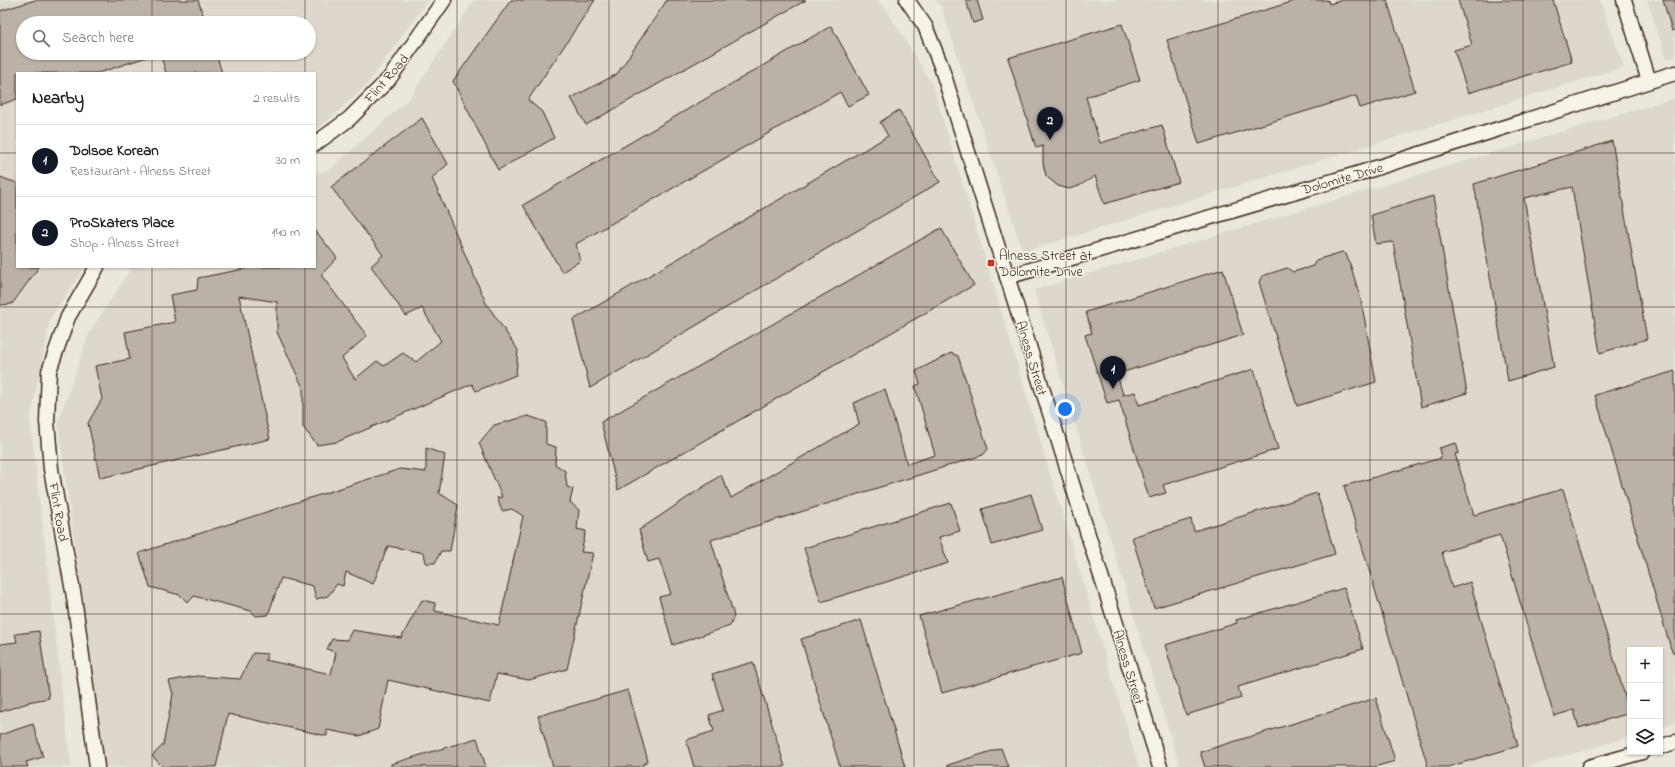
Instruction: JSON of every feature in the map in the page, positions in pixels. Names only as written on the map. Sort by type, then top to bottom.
[{"type":"street","name":"Flint Road","points":[[316,143],[349,119],[389,79],[444,0]]},
{"type":"street","name":"Alness Street","points":[[907,0],[925,26],[941,66],[1160,767]]},
{"type":"street","points":[[1624,0],[1649,81]]},
{"type":"street","name":"Dolomite Drive","points":[[1007,277],[1357,174],[1591,101],[1675,73]]},
{"type":"street","name":"Flint Road","points":[[96,268],[68,317],[49,371],[47,421],[51,469],[74,597],[97,767]]},
{"type":"street","points":[[1663,746],[1675,742]]},
{"type":"street","points":[[1589,767],[1631,755]]},
{"type":"shaded area","points":[[0,0],[428,0],[367,85],[316,131],[316,72],[16,72],[16,268],[84,268],[51,317],[30,419],[71,767],[0,767]]},
{"type":"shaded area","points":[[474,0],[877,0],[887,10],[933,86],[1139,767],[105,767],[58,422],[89,333],[131,268],[316,268],[316,174],[330,169],[409,99]]},
{"type":"shaded area","points":[[935,0],[1600,0],[1624,67],[1023,252],[941,6]]},
{"type":"shaded area","points":[[1647,0],[1675,0],[1675,57],[1667,59]]},
{"type":"shaded area","points":[[1675,98],[1675,723],[1663,727],[1663,647],[1627,647],[1627,738],[1527,767],[1180,767],[1034,290]]},
{"type":"building","points":[[35,0],[198,0],[204,16],[16,16],[16,60],[138,60],[101,72],[16,72],[16,99],[0,105],[0,11]]},
{"type":"building","points":[[511,0],[595,0],[528,100],[542,112],[554,138],[498,170],[453,81]]},
{"type":"building","points":[[667,0],[806,0],[586,125],[571,98],[617,74]]},
{"type":"building","points":[[966,0],[977,0],[983,20],[973,23]]},
{"type":"building","points":[[1298,0],[1328,0],[1329,4],[1343,0],[1387,0],[1415,91],[1360,108],[1356,96],[1199,144],[1167,40]]},
{"type":"building","points":[[1458,0],[1553,0],[1572,62],[1468,93],[1454,50],[1472,45]]},
{"type":"building","points":[[1663,0],[1675,0],[1675,30],[1672,31]]},
{"type":"building","points":[[1122,24],[1140,80],[1086,97],[1100,143],[1162,125],[1179,182],[1104,204],[1095,176],[1079,186],[1069,189],[1058,186],[1046,176],[1043,163],[1043,146],[1036,148],[1008,58]]},
{"type":"building","points":[[831,26],[869,95],[848,106],[840,92],[576,244],[580,261],[562,272],[523,205]]},
{"type":"building","points":[[162,60],[218,60],[222,72],[166,72]]},
{"type":"building","points":[[899,110],[940,182],[590,388],[573,320],[888,136],[880,122]]},
{"type":"building","points":[[422,118],[448,164],[432,178],[486,303],[518,350],[516,375],[476,391],[472,384],[337,442],[317,445],[303,427],[303,388],[277,332],[277,302],[239,296],[270,439],[100,478],[88,423],[102,399],[95,366],[130,359],[125,332],[175,322],[170,295],[197,290],[198,278],[249,268],[316,268],[316,231],[337,258],[321,275],[367,336],[342,358],[355,379],[377,361],[384,366],[403,353],[416,362],[441,341],[422,308],[406,316],[371,266],[383,255],[331,187]]},
{"type":"building","points":[[1612,141],[1647,339],[1600,353],[1572,187],[1524,198],[1554,367],[1508,381],[1474,184]]},
{"type":"building","points":[[0,177],[16,183],[16,268],[38,268],[12,304],[0,305]]},
{"type":"building","points":[[1433,196],[1467,393],[1421,407],[1393,242],[1376,244],[1371,215]]},
{"type":"building","points":[[941,228],[974,285],[618,490],[601,422]]},
{"type":"building","points":[[1342,252],[1346,254],[1361,300],[1376,382],[1297,406],[1259,282],[1262,276],[1287,268],[1293,272],[1313,266],[1316,260]]},
{"type":"building","points":[[1223,269],[1243,335],[1117,374],[1123,395],[1135,392],[1139,405],[1254,369],[1278,449],[1163,485],[1166,493],[1149,498],[1119,400],[1107,403],[1085,335],[1092,333],[1086,312]]},
{"type":"building","points":[[951,353],[958,356],[988,449],[983,455],[711,540],[734,616],[730,626],[673,645],[659,597],[671,594],[659,559],[648,562],[639,530],[721,475],[731,498],[859,424],[854,403],[885,389],[907,464],[935,455],[915,386],[920,384],[916,371]]},
{"type":"building","points":[[1675,371],[1675,652],[1672,652],[1595,395]]},
{"type":"building","points":[[528,416],[546,422],[546,444],[556,447],[555,464],[565,471],[567,487],[573,489],[570,502],[579,510],[577,529],[586,531],[581,552],[593,553],[567,669],[529,680],[497,674],[490,703],[388,680],[378,729],[359,736],[327,730],[327,736],[228,714],[216,767],[163,767],[152,756],[163,745],[173,694],[169,681],[196,676],[240,679],[253,653],[268,654],[265,660],[331,674],[336,653],[327,649],[332,639],[347,640],[352,630],[401,638],[422,600],[435,603],[435,611],[499,625],[523,516],[512,509],[502,511],[497,498],[502,497],[479,443],[494,425]]},
{"type":"building","points":[[1456,443],[1459,453],[1455,454],[1474,515],[1563,489],[1627,703],[1627,714],[1579,728],[1574,710],[1554,716],[1500,535],[1442,552],[1452,588],[1470,582],[1518,746],[1448,767],[1428,767],[1344,486],[1441,458],[1439,448]]},
{"type":"building","points":[[426,448],[445,455],[439,493],[458,505],[450,551],[441,551],[435,563],[426,563],[424,553],[388,546],[373,584],[346,572],[343,586],[337,584],[328,596],[316,599],[313,586],[281,578],[268,615],[256,616],[251,611],[194,596],[188,603],[180,595],[150,587],[139,553],[400,469],[426,472]]},
{"type":"building","points":[[1317,493],[1335,554],[1154,608],[1132,537],[1191,519],[1194,531]]},
{"type":"building","points":[[1031,494],[1042,530],[992,545],[982,509]]},
{"type":"building","points":[[951,503],[960,531],[939,537],[948,563],[821,602],[804,548]]},
{"type":"building","points":[[1062,577],[1082,653],[942,693],[919,616]]},
{"type":"building","points":[[1344,588],[1363,649],[1238,687],[1241,698],[1186,715],[1165,645],[1237,623],[1236,620]]},
{"type":"building","points":[[861,620],[905,767],[840,767],[801,639]]},
{"type":"building","points":[[39,631],[49,698],[28,702],[0,712],[0,644],[17,642],[15,634]]},
{"type":"building","points":[[753,662],[785,767],[694,767],[686,740],[714,731],[709,715],[723,710],[712,674]]},
{"type":"building","points":[[628,690],[648,761],[640,767],[553,767],[538,716]]},
{"type":"building","points":[[1376,698],[1395,761],[1374,767],[1205,767],[1200,752]]},
{"type":"building","points":[[33,724],[43,757],[26,762],[28,767],[0,767],[0,735]]},
{"type":"building","points":[[477,738],[486,767],[391,767],[391,764]]},
{"type":"building","points":[[1001,748],[1008,767],[948,767],[948,765]]},
{"type":"place","name":"ProSkaters Place","points":[[1050,140]]},
{"type":"place","name":"Alness Street at Dolomite Drive","points":[[991,263]]},
{"type":"place","name":"Dolsoe Korean","points":[[1113,389]]}]
